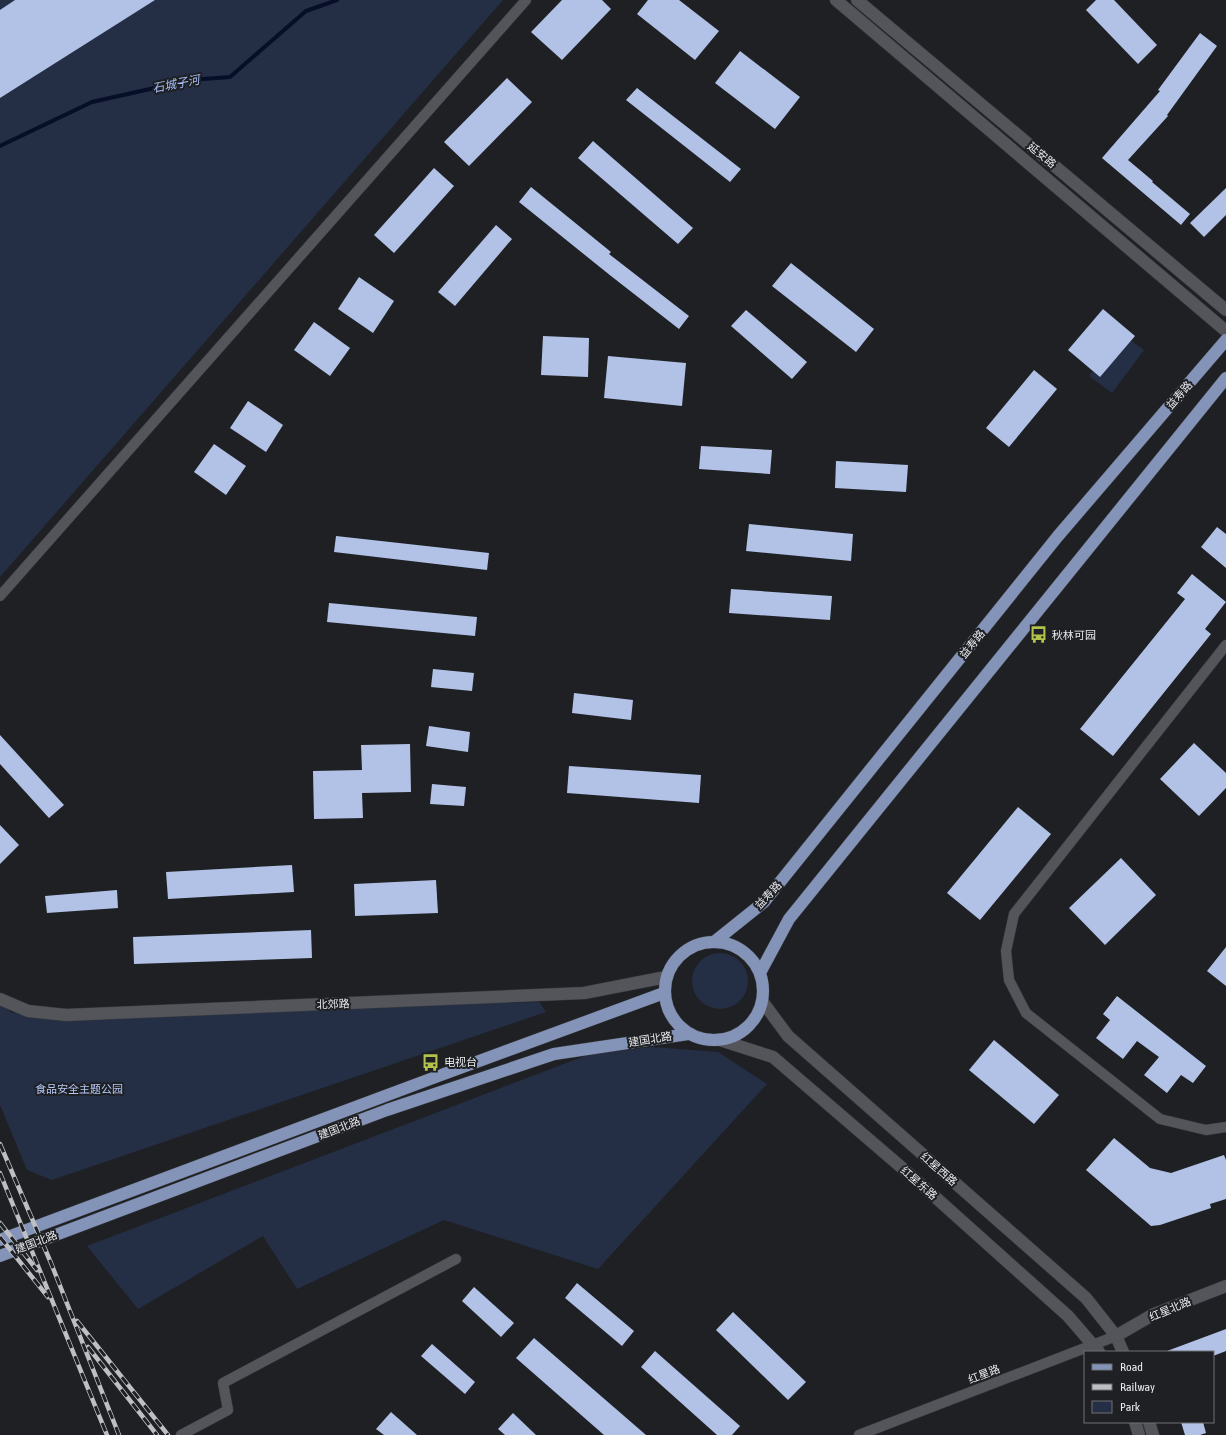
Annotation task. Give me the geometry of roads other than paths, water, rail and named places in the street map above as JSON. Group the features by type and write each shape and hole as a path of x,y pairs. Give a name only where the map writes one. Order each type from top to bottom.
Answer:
{"main road":[{"path":"836,0 1226,331"},
{"name":"延安路","path":"857,0 1226,310"},
{"name":"益寿路","path":"714,942 764,902 1058,536 1226,340"},
{"path":"760,973 789,919 1226,378"},
{"path":"714,942 728,944 741,951 752,960 760,973 763,987 762,1001 758,1014 749,1026 736,1035 720,1040 703,1040 688,1034 675,1023 667,1009 664,993 666,977 673,963 684,952 698,945 714,942"},
{"name":"北郊路","path":"0,999 28,1011 66,1015 584,993 666,977"},
{"name":"建国北路","path":"0,1240 440,1075 664,993"},
{"name":"红星西路","path":"762,1001 788,1036 1086,1298 1116,1336"},
{"name":"建国北路","path":"0,1256 387,1110 554,1054 688,1034"},
{"name":"红星东路","path":"720,1040 773,1057 915,1179 1068,1316 1097,1348"},
{"name":"红星北路","path":"1116,1336 1154,1314 1226,1286"},
{"path":"1116,1336 1123,1351"},
{"path":"1134,1423 1139,1435"},
{"path":"1149,1423 1153,1435"}],"street":[{"path":"0,596 526,0"},
{"path":"1226,645 1014,914 1006,951 1009,980 1026,1014 1160,1119 1206,1130 1226,1127"},
{"path":"181,1435 228,1410 222,1383 456,1259"},
{"name":"红星路","path":"1097,1348 1116,1336"},
{"name":"红星路","path":"859,1435 1084,1353"}],"waterway":[{"name":"石城子河","path":"0,146 92,102 190,80 230,77 306,11 337,0"}],"railway":[{"path":"0,1144 51,1263 119,1435"},
{"path":"0,1173 107,1435"},
{"path":"0,1223 37,1270"},
{"path":"0,1237 48,1297"},
{"path":"77,1321 168,1435"},
{"path":"88,1347 157,1435"}],"place":[{"name":"秋林可园","path":"1039,635"},
{"name":"电视台","path":"431,1062"}],"park label":[{"name":"食品安全主题公园","path":"79,1089"}]}
